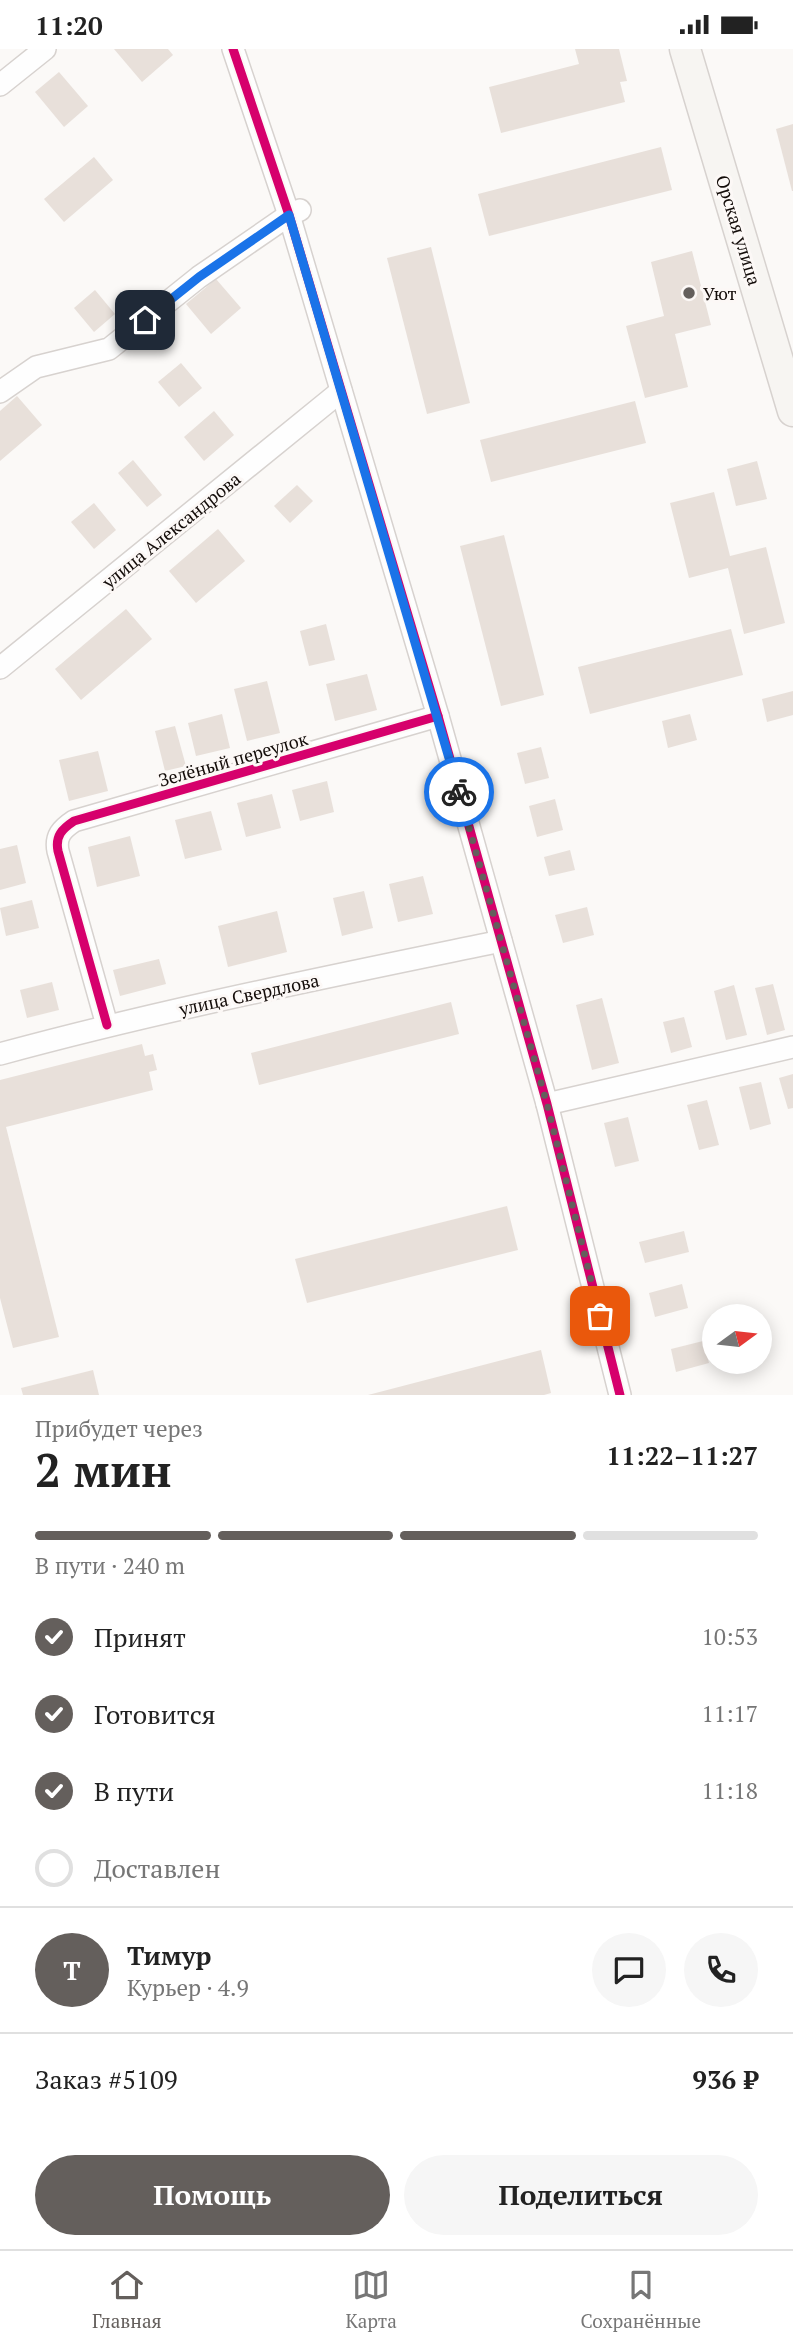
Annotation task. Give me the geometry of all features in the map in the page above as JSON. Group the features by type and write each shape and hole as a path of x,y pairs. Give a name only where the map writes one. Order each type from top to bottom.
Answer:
{"street":[{"path":"0,85 45,49"},
{"path":"233,49 295,212 341,391 438,716 547,1104 620,1395"},
{"name":"Орская улица","path":"685,49 793,411"},
{"path":"0,392 36,367 109,349 199,277 295,212"},
{"name":"улица Александрова","path":"0,668 341,391"},
{"name":"Зелёный переулок","path":"107,1025 58,852 56,842 59,834 74,821 438,716"},
{"name":"улица Свердлова","path":"0,1054 107,1025 501,941"},
{"path":"547,1104 793,1047"}],"building":[{"path":"114,49 168,49 173,55 142,82"},
{"path":"575,49 619,49 627,81 620,82 625,102 501,133 489,87 579,64"},
{"path":"59,72 88,106 64,127 35,92"},
{"path":"793,124 793,191 792,191 776,129"},
{"path":"661,147 672,190 489,236 478,194"},
{"path":"94,157 113,180 64,222 44,199"},
{"path":"431,247 470,403 427,414 387,258"},
{"path":"692,251 711,325 675,334 688,387 645,398 626,326 664,316 651,262"},
{"path":"216,279 241,308 211,334 186,304"},
{"path":"95,290 115,314 94,332 74,308"},
{"path":"181,363 202,388 179,407 158,382"},
{"path":"17,396 42,425 0,461 0,411"},
{"path":"635,401 646,443 491,482 480,440"},
{"path":"214,411 234,435 204,461 184,437"},
{"path":"133,460 162,495 147,507 118,473"},
{"path":"757,461 767,499 736,506 727,469"},
{"path":"297,485 313,501 290,523 274,506"},
{"path":"714,492 730,556 766,547 785,623 744,634 728,568 689,578 670,503"},
{"path":"94,503 116,530 94,549 71,522"},
{"path":"218,529 245,561 196,603 169,571"},
{"path":"504,535 544,695 501,706 460,546"},
{"path":"126,609 152,639 81,700 55,669"},
{"path":"326,624 335,660 309,666 300,631"},
{"path":"731,629 743,675 590,714 578,667"},
{"path":"367,674 377,710 335,721 326,684"},
{"path":"267,681 280,733 247,741 234,689"},
{"path":"793,691 793,715 767,722 762,699"},
{"path":"222,714 230,748 196,756 188,723"},
{"path":"690,714 697,740 668,748 662,721"},
{"path":"175,726 186,766 165,771 155,731"},
{"path":"541,747 549,778 525,784 517,753"},
{"path":"98,751 108,791 69,801 59,760"},
{"path":"327,781 334,812 300,821 292,790"},
{"path":"272,794 281,828 246,837 237,803"},
{"path":"555,799 563,830 537,837 529,806"},
{"path":"211,811 222,850 185,859 175,820"},
{"path":"130,836 140,876 97,887 88,847"},
{"path":"17,845 26,883 0,890 0,849"},
{"path":"570,850 575,870 549,876 544,857"},
{"path":"423,876 433,914 398,922 389,884"},
{"path":"364,891 373,928 342,936 333,898"},
{"path":"32,900 39,928 6,936 0,908"},
{"path":"587,907 594,935 563,943 555,915"},
{"path":"277,911 287,952 228,967 218,926"},
{"path":"159,959 166,984 120,996 113,970"},
{"path":"52,982 59,1010 27,1018 20,990"},
{"path":"773,984 785,1030 767,1035 755,988"},
{"path":"734,985 747,1035 726,1040 714,991"},
{"path":"602,998 619,1063 592,1070 576,1005"},
{"path":"451,1002 459,1034 259,1085 251,1053"},
{"path":"684,1017 692,1047 671,1053 663,1022"},
{"path":"142,1044 145,1056 153,1054 157,1070 149,1072 153,1090 6,1127 59,1337 13,1348 0,1298 0,1080"},
{"path":"793,1074 793,1108 788,1109 779,1078"},
{"path":"761,1082 771,1124 750,1130 739,1087"},
{"path":"707,1100 719,1145 699,1150 687,1105"},
{"path":"628,1117 639,1161 615,1167 604,1123"},
{"path":"507,1206 518,1250 307,1303 295,1259"},
{"path":"684,1231 689,1252 645,1263 639,1242"},
{"path":"682,1284 688,1308 655,1317 649,1293"},
{"path":"702,1341 702,1365 676,1372 671,1349"},
{"path":"541,1350 551,1393 544,1395 368,1395"},
{"path":"93,1370 99,1395 23,1395 21,1388"}],"cycle path":[{"path":"233,49 289,215 438,716 547,1104 620,1395"},
{"path":"107,1025 58,851 60,833 66,827 74,821 438,716"}],"way so far":[{"path":"459,792 547,1104 600,1316"}],"place":[{"name":"Уют","path":"689,293"}],"route":[{"path":"145,320 199,277 289,215 459,792"}]}
